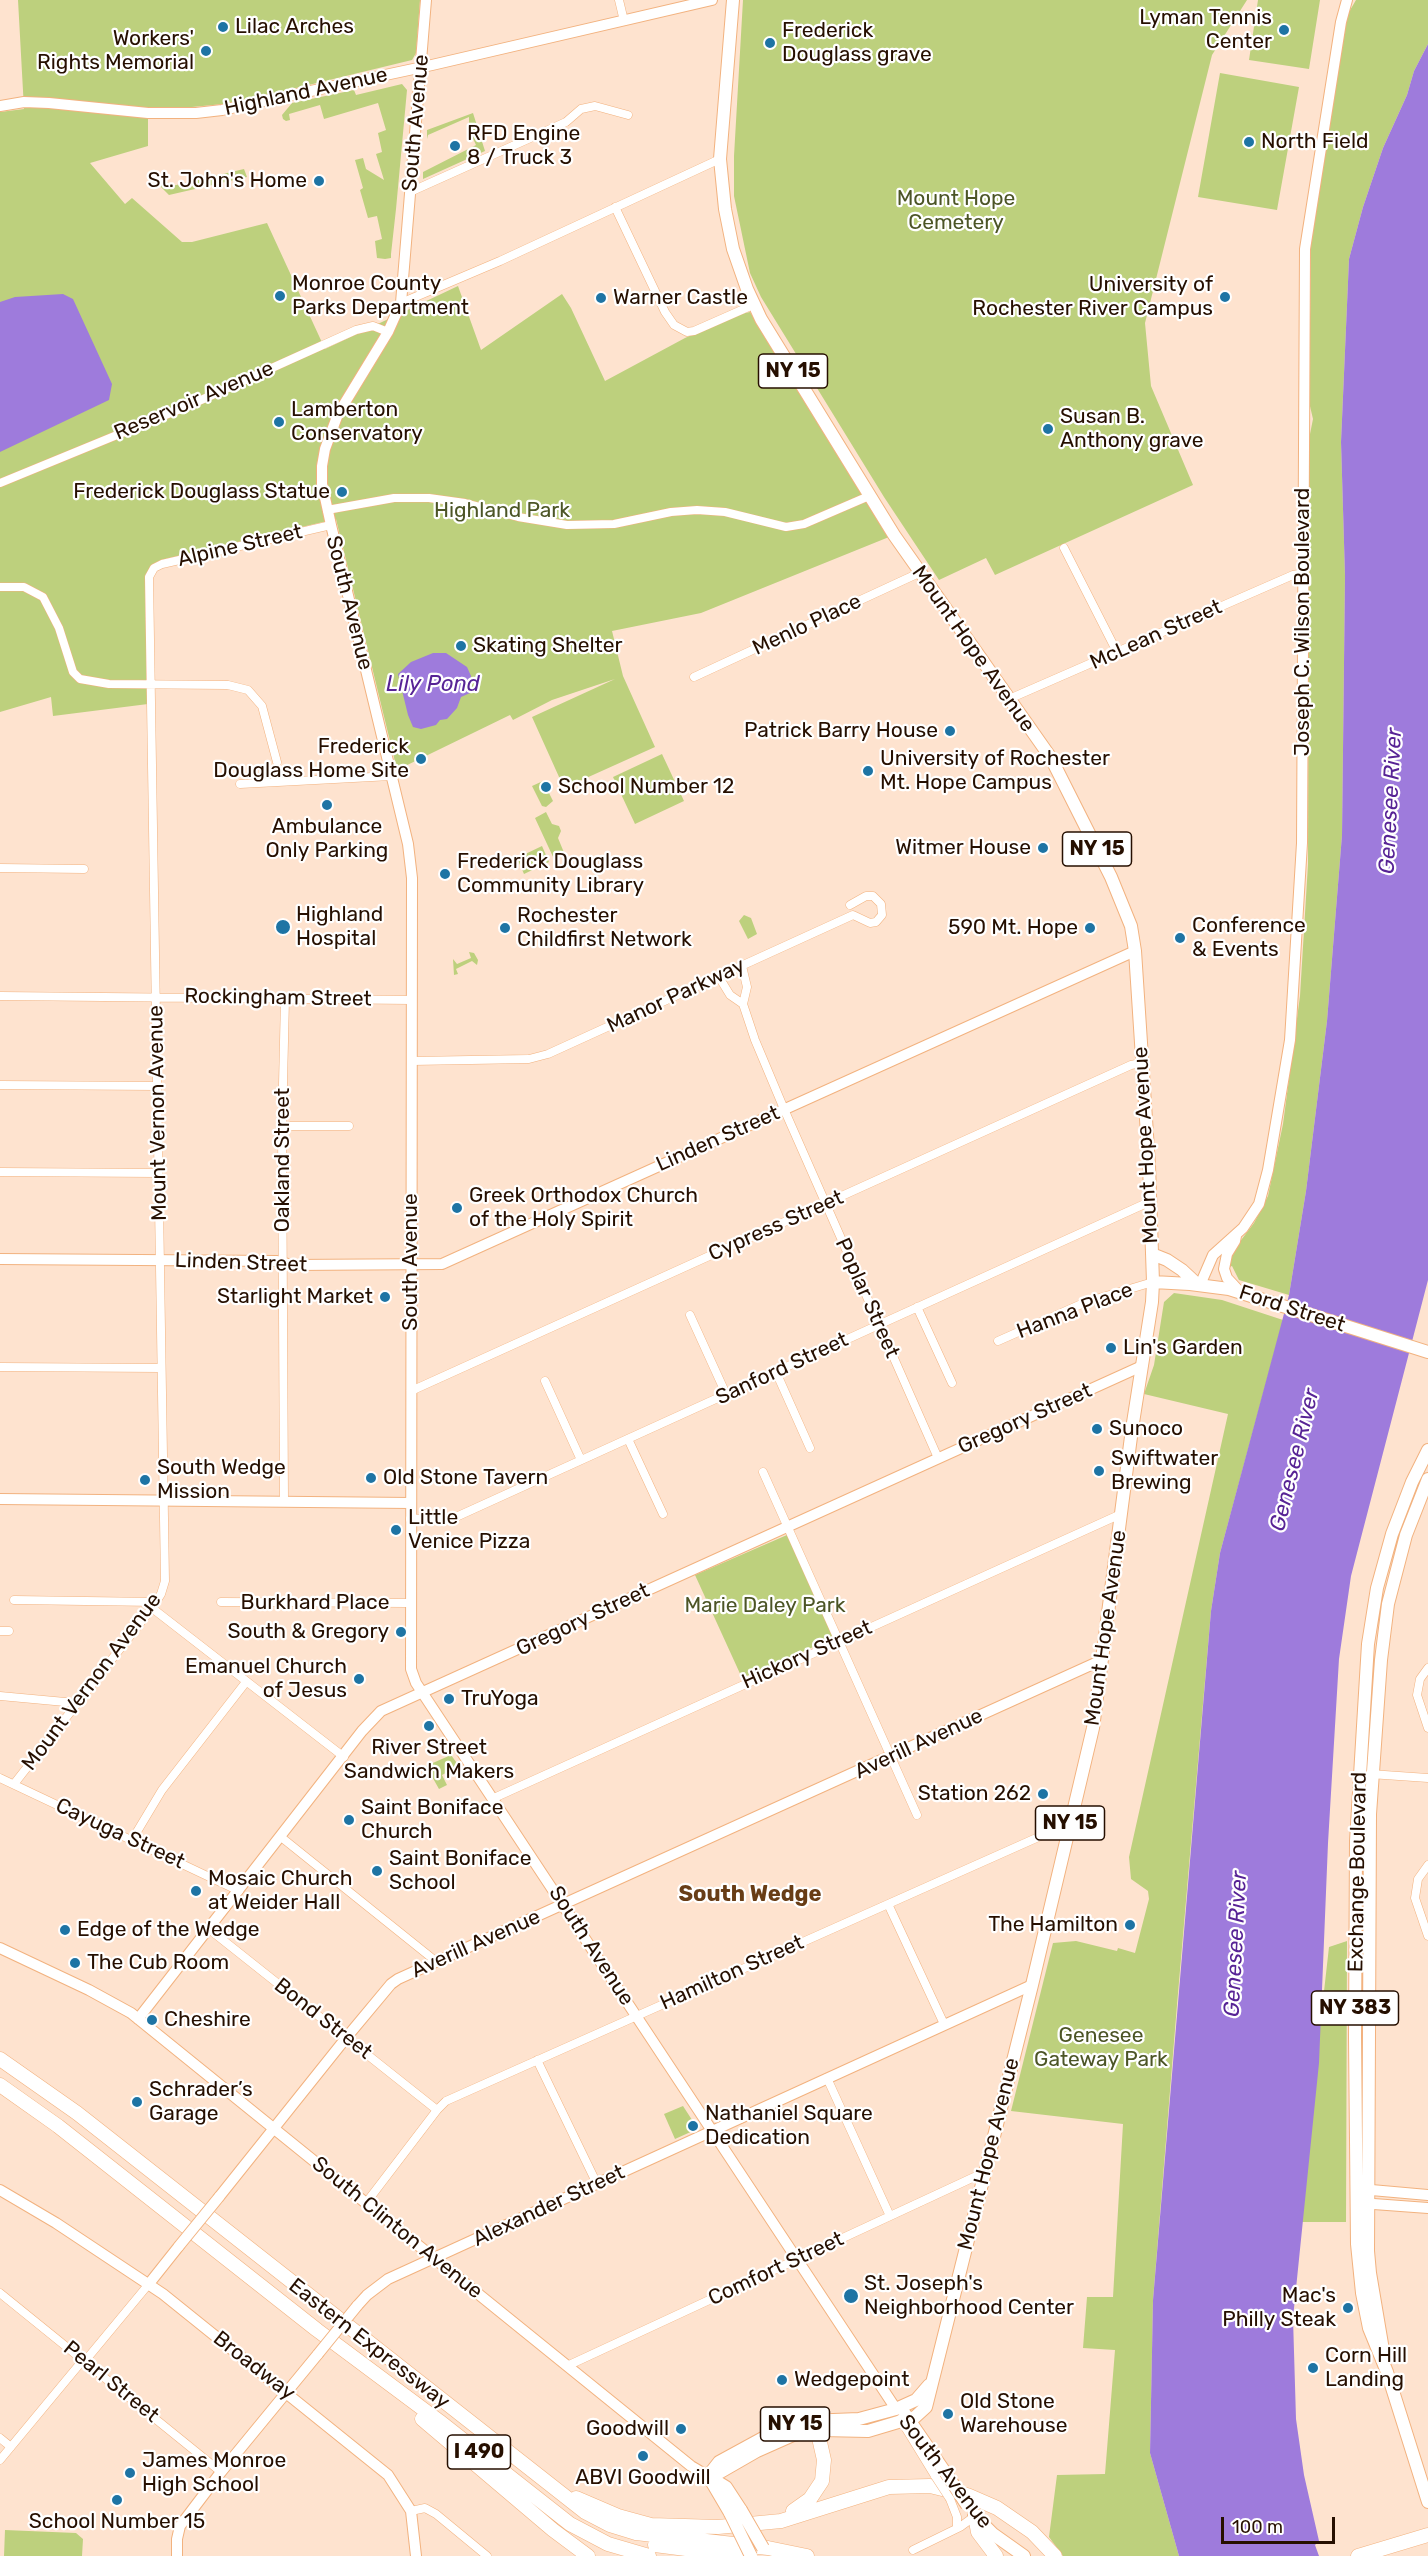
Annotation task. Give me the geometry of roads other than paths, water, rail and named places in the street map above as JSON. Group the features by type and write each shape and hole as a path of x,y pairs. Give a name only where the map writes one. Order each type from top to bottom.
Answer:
{"highway":[{"name":"Eastern Expressway","path":"0,2059 88,2122 585,2512 603,2522 636,2533 768,2548 807,2556"},
{"name":"Eastern Expressway","path":"0,2085 58,2126 317,2330 450,2429 570,2524 608,2544 649,2556"},
{"path":"317,2330 553,2530 588,2556"},
{"path":"745,2525 793,2511 804,2505 815,2493 822,2481 824,2468 817,2431 819,2423 826,2419"},
{"path":"526,2467 590,2505 637,2522 683,2528 781,2521 880,2489 904,2485 925,2486 961,2493 997,2508 1032,2532 1055,2556"},
{"path":"971,2510 978,2532 996,2556"},
{"path":"585,2512 615,2530 648,2543 740,2556"},
{"path":"1358,2556 1428,2535"}],"main road":[{"name":"Mount Hope Avenue","path":"733,0 720,159 725,209 734,249 753,304 869,496 919,573 1051,758 1081,815 1127,914 1135,951 1152,1254 1152,1302 1093,1728 1032,1985 926,2407 921,2414 905,2420"},
{"path":"1152,1254 1182,1270 1198,1285"},
{"name":"Ford Street","path":"1153,1282 1198,1285 1245,1294 1428,1352"},
{"name":"Exchange Boulevard","path":"1362,2189 1355,1862 1368,1644 1377,1588 1396,1521 1428,1450"},
{"name":"Exchange Boulevard","path":"1427,2494 1387,2372 1372,2337 1365,2310 1358,2261 1362,2203 1369,1857 1381,1660 1388,1604 1406,1535 1428,1479"},
{"name":"Mount Hope Avenue","path":"896,2409 916,2400 932,2380"},
{"name":"NY 15","path":"708,2476 719,2462 762,2437 795,2424 826,2419 859,2419 896,2409"},
{"name":"South Avenue","path":"896,2409 971,2510 996,2537 1024,2556"},
{"path":"708,2476 721,2472 770,2444 798,2434 817,2431 864,2432 905,2420"},
{"name":"South Clinton Avenue","path":"708,2476 735,2512 751,2556"},
{"path":"735,2512 768,2556"}],"street":[{"name":"South Avenue","path":"426,0 401,303 388,332 330,429 322,466 322,484 327,510 411,865 411,1669 413,1678 896,2409"},
{"path":"619,0 624,21"},
{"name":"Highland Avenue","path":"0,106 24,102 49,103 148,113 196,113 247,106 422,68 712,0"},
{"name":"Joseph C. Wilson Boulevard","path":"1198,1285 1213,1255 1221,1246 1236,1236 1251,1218 1265,1187 1290,1040 1302,861 1305,249 1341,22 1347,0"},
{"path":"410,192 566,122 581,109 595,106 628,115"},
{"path":"401,303 500,261 720,159"},
{"path":"615,207 665,312 674,325 687,332 694,331 753,304"},
{"name":"Reservoir Avenue","path":"0,483 190,405 356,330 373,326 388,332"},
{"path":"327,510 394,498 429,498 465,503 518,518 567,525 614,524 671,512 698,510 724,512 786,527 804,524 869,496"},
{"name":"Alpine Street","path":"152,571 162,564 331,525"},
{"path":"1064,548 1117,652"},
{"name":"Mount Vernon Avenue","path":"14,1784 154,1605 165,1581 149,580 152,571"},
{"name":"Menlo Place","path":"694,677 919,573"},
{"name":"McLean Street","path":"1010,699 1293,575 1304,573"},
{"path":"0,587 24,587 44,597 52,610 73,672 80,679 109,684 228,685 248,690 256,697 266,717 277,762"},
{"path":"240,784 391,776"},
{"path":"0,868 84,869"},
{"name":"Manor Parkway","path":"412,1061 538,1057 853,915 870,923 882,915 881,904 873,896 866,896 850,905"},
{"name":"Linden Street","path":"0,1259 283,1262 292,1265 442,1264 1135,951"},
{"name":"Poplar Street","path":"742,966 747,987 743,1004 754,1040 938,1458"},
{"name":"Poplar Street","path":"719,977 730,995 743,1004"},
{"name":"Rockingham Street","path":"0,996 412,1000"},
{"name":"Oakland Street","path":"284,1502 282,1126 285,999"},
{"name":"Cypress Street","path":"411,1391 1131,1065 1141,1063"},
{"path":"0,1085 158,1086"},
{"path":"282,1126 349,1126"},
{"path":"0,1172 158,1173"},
{"name":"Sanford Street","path":"410,1519 456,1517 1149,1202"},
{"name":"Joseph C. Wilson Boulevard","path":"1236,1236 1227,1254 1224,1269 1227,1278 1245,1294"},
{"name":"Hanna Place","path":"998,1341 1086,1302 1153,1282"},
{"path":"917,1307 952,1383"},
{"path":"690,1315 726,1394"},
{"name":"Gregory Street","path":"138,2019 362,1731 381,1711 1142,1366"},
{"path":"0,1367 161,1368"},
{"path":"776,1372 810,1448"},
{"path":"545,1381 581,1460"},
{"path":"628,1439 663,1514"},
{"path":"762,1472 917,1815"},
{"path":"0,1499 411,1503"},
{"name":"Hickory Street","path":"494,1798 1121,1514"},
{"path":"14,1600 154,1605 246,1682 344,1757"},
{"name":"Burkhard Place","path":"221,1602 410,1603"},
{"name":"Averill Avenue","path":"0,2460 148,2284 394,1981 1102,1660"},
{"path":"1428,1668 1422,1675 1417,1690 1419,1705 1428,1728"},
{"path":"132,1840 162,1790 246,1682"},
{"path":"0,1696 76,1703"},
{"path":"1360,1773 1428,1778"},
{"name":"Cayuga Street","path":"0,1778 239,1891"},
{"name":"Hamilton Street","path":"366,2203 446,2101 1070,1823"},
{"path":"281,1837 438,1963"},
{"path":"1428,1865 1418,1880 1415,1898 1428,1936"},
{"path":"888,1904 944,2024"},
{"name":"Bond Street","path":"209,1929 437,2110"},
{"name":"South Clinton Avenue","path":"0,1948 88,1990 138,2019 567,2366 692,2466 708,2476"},
{"name":"Alexander Street","path":"177,2556 180,2526 221,2472 357,2306 388,2279 1032,1985"},
{"path":"537,2060 597,2184"},
{"path":"827,2078 890,2216"},
{"name":"Comfort Street","path":"567,2366 985,2172"},
{"path":"1362,2189 1428,2195"},
{"name":"Broadway","path":"0,2190 56,2223 148,2284 287,2392 388,2475 411,2511"},
{"path":"1362,2203 1428,2208"},
{"name":"Pearl Street","path":"0,2293 221,2472"},
{"name":"South Avenue","path":"905,2420 950,2499 957,2517 957,2528"},
{"path":"0,2438 11,2447"},
{"path":"416,2556 411,2511 425,2508 436,2514 487,2556"},
{"path":"913,2550 957,2528 971,2510"}],"water":[{"name":"Genesee River","path":"1428,44 1428,1280 1351,1576 1339,1659 1328,1843 1319,2063 1293,2318 1296,2419 1304,2475 1319,2541 1315,2545 1319,2556 1179,2556 1150,2453 1153,2300 1211,1611 1220,1553 1289,1295 1306,1191 1327,1021 1342,835 1345,576 1341,442 1349,259 1363,207 1383,148 1407,95 1414,71"},
{"path":"63,294 73,299 112,384 109,400 0,452 0,302 15,297"},
{"name":"Lily Pond","path":"433,653 446,653 467,667 471,676 470,693 461,697 457,708 447,719 421,729 413,727 398,674 411,662"}],"place":[{"name":"Lilac Arches","path":"223,27"},
{"name":"Lyman Tennis Center","path":"1284,30"},
{"name":"Frederick Douglass grave","path":"770,43"},
{"name":"Workers' Rights Memorial","path":"206,51"},
{"name":"North Field","path":"1249,142"},
{"name":"RFD Engine 8 / Truck 3","path":"455,146"},
{"name":"St. John's Home","path":"319,181"},
{"name":"Monroe County Parks Department","path":"280,296"},
{"name":"University of Rochester River Campus","path":"1225,297"},
{"name":"Warner Castle","path":"601,298"},
{"name":"Lamberton Conservatory","path":"279,422"},
{"name":"Susan B. Anthony grave","path":"1048,429"},
{"name":"Frederick Douglass Statue","path":"342,492"},
{"name":"Skating Shelter","path":"461,646"},
{"name":"Patrick Barry House","path":"950,731"},
{"name":"Frederick Douglass Home Site","path":"421,759"},
{"name":"University of Rochester Mt. Hope Campus","path":"868,771"},
{"name":"School Number 12","path":"546,787"},
{"name":"Ambulance Only Parking","path":"327,805"},
{"name":"Witmer House","path":"1043,848"},
{"name":"Frederick Douglass Community Library","path":"445,874"},
{"name":"Highland Hospital","path":"283,927"},
{"name":"Rochester Childfirst Network","path":"505,928"},
{"name":"590 Mt. Hope","path":"1090,928"},
{"name":"Conference & Events","path":"1180,938"},
{"name":"Greek Orthodox Church of the Holy Spirit","path":"457,1208"},
{"name":"Starlight Market","path":"385,1297"},
{"name":"Lin's Garden","path":"1111,1348"},
{"name":"Sunoco","path":"1097,1429"},
{"name":"Swiftwater Brewing","path":"1099,1471"},
{"name":"Old Stone Tavern","path":"371,1478"},
{"name":"South Wedge Mission","path":"145,1480"},
{"name":"Little Venice Pizza","path":"396,1530"},
{"name":"South & Gregory","path":"401,1632"},
{"name":"Emanuel Church of Jesus","path":"359,1679"},
{"name":"TruYoga","path":"449,1699"},
{"name":"River Street Sandwich Makers","path":"429,1726"},
{"name":"Station 262","path":"1043,1794"},
{"name":"Saint Boniface Church","path":"349,1820"},
{"name":"Saint Boniface School","path":"377,1871"},
{"name":"Mosaic Church at Weider Hall","path":"196,1891"},
{"name":"The Hamilton","path":"1130,1925"},
{"name":"Edge of the Wedge","path":"65,1930"},
{"name":"The Cub Room","path":"75,1963"},
{"name":"Cheshire","path":"152,2020"},
{"name":"Schrader’s Garage","path":"137,2102"},
{"name":"Nathaniel Square Dedication","path":"693,2126"},
{"name":"St. Joseph's Neighborhood Center","path":"851,2296"},
{"name":"Mac's Philly Steak","path":"1348,2308"},
{"name":"Corn Hill Landing","path":"1313,2368"},
{"name":"Wedgepoint","path":"782,2380"},
{"name":"Old Stone Warehouse","path":"948,2414"},
{"name":"Goodwill","path":"681,2429"},
{"name":"ABVI Goodwill","path":"643,2456"},
{"name":"James Monroe High School","path":"130,2473"},
{"name":"School Number 15","path":"117,2500"}],"district":[{"name":"South Wedge","path":"750,1895"}],"park label":[{"name":"Mount Hope Cemetery","path":"956,211"},
{"name":"Highland Park","path":"502,511"},
{"name":"Marie Daley Park","path":"765,1606"},
{"name":"Genesee Gateway Park","path":"1101,2048"}]}
